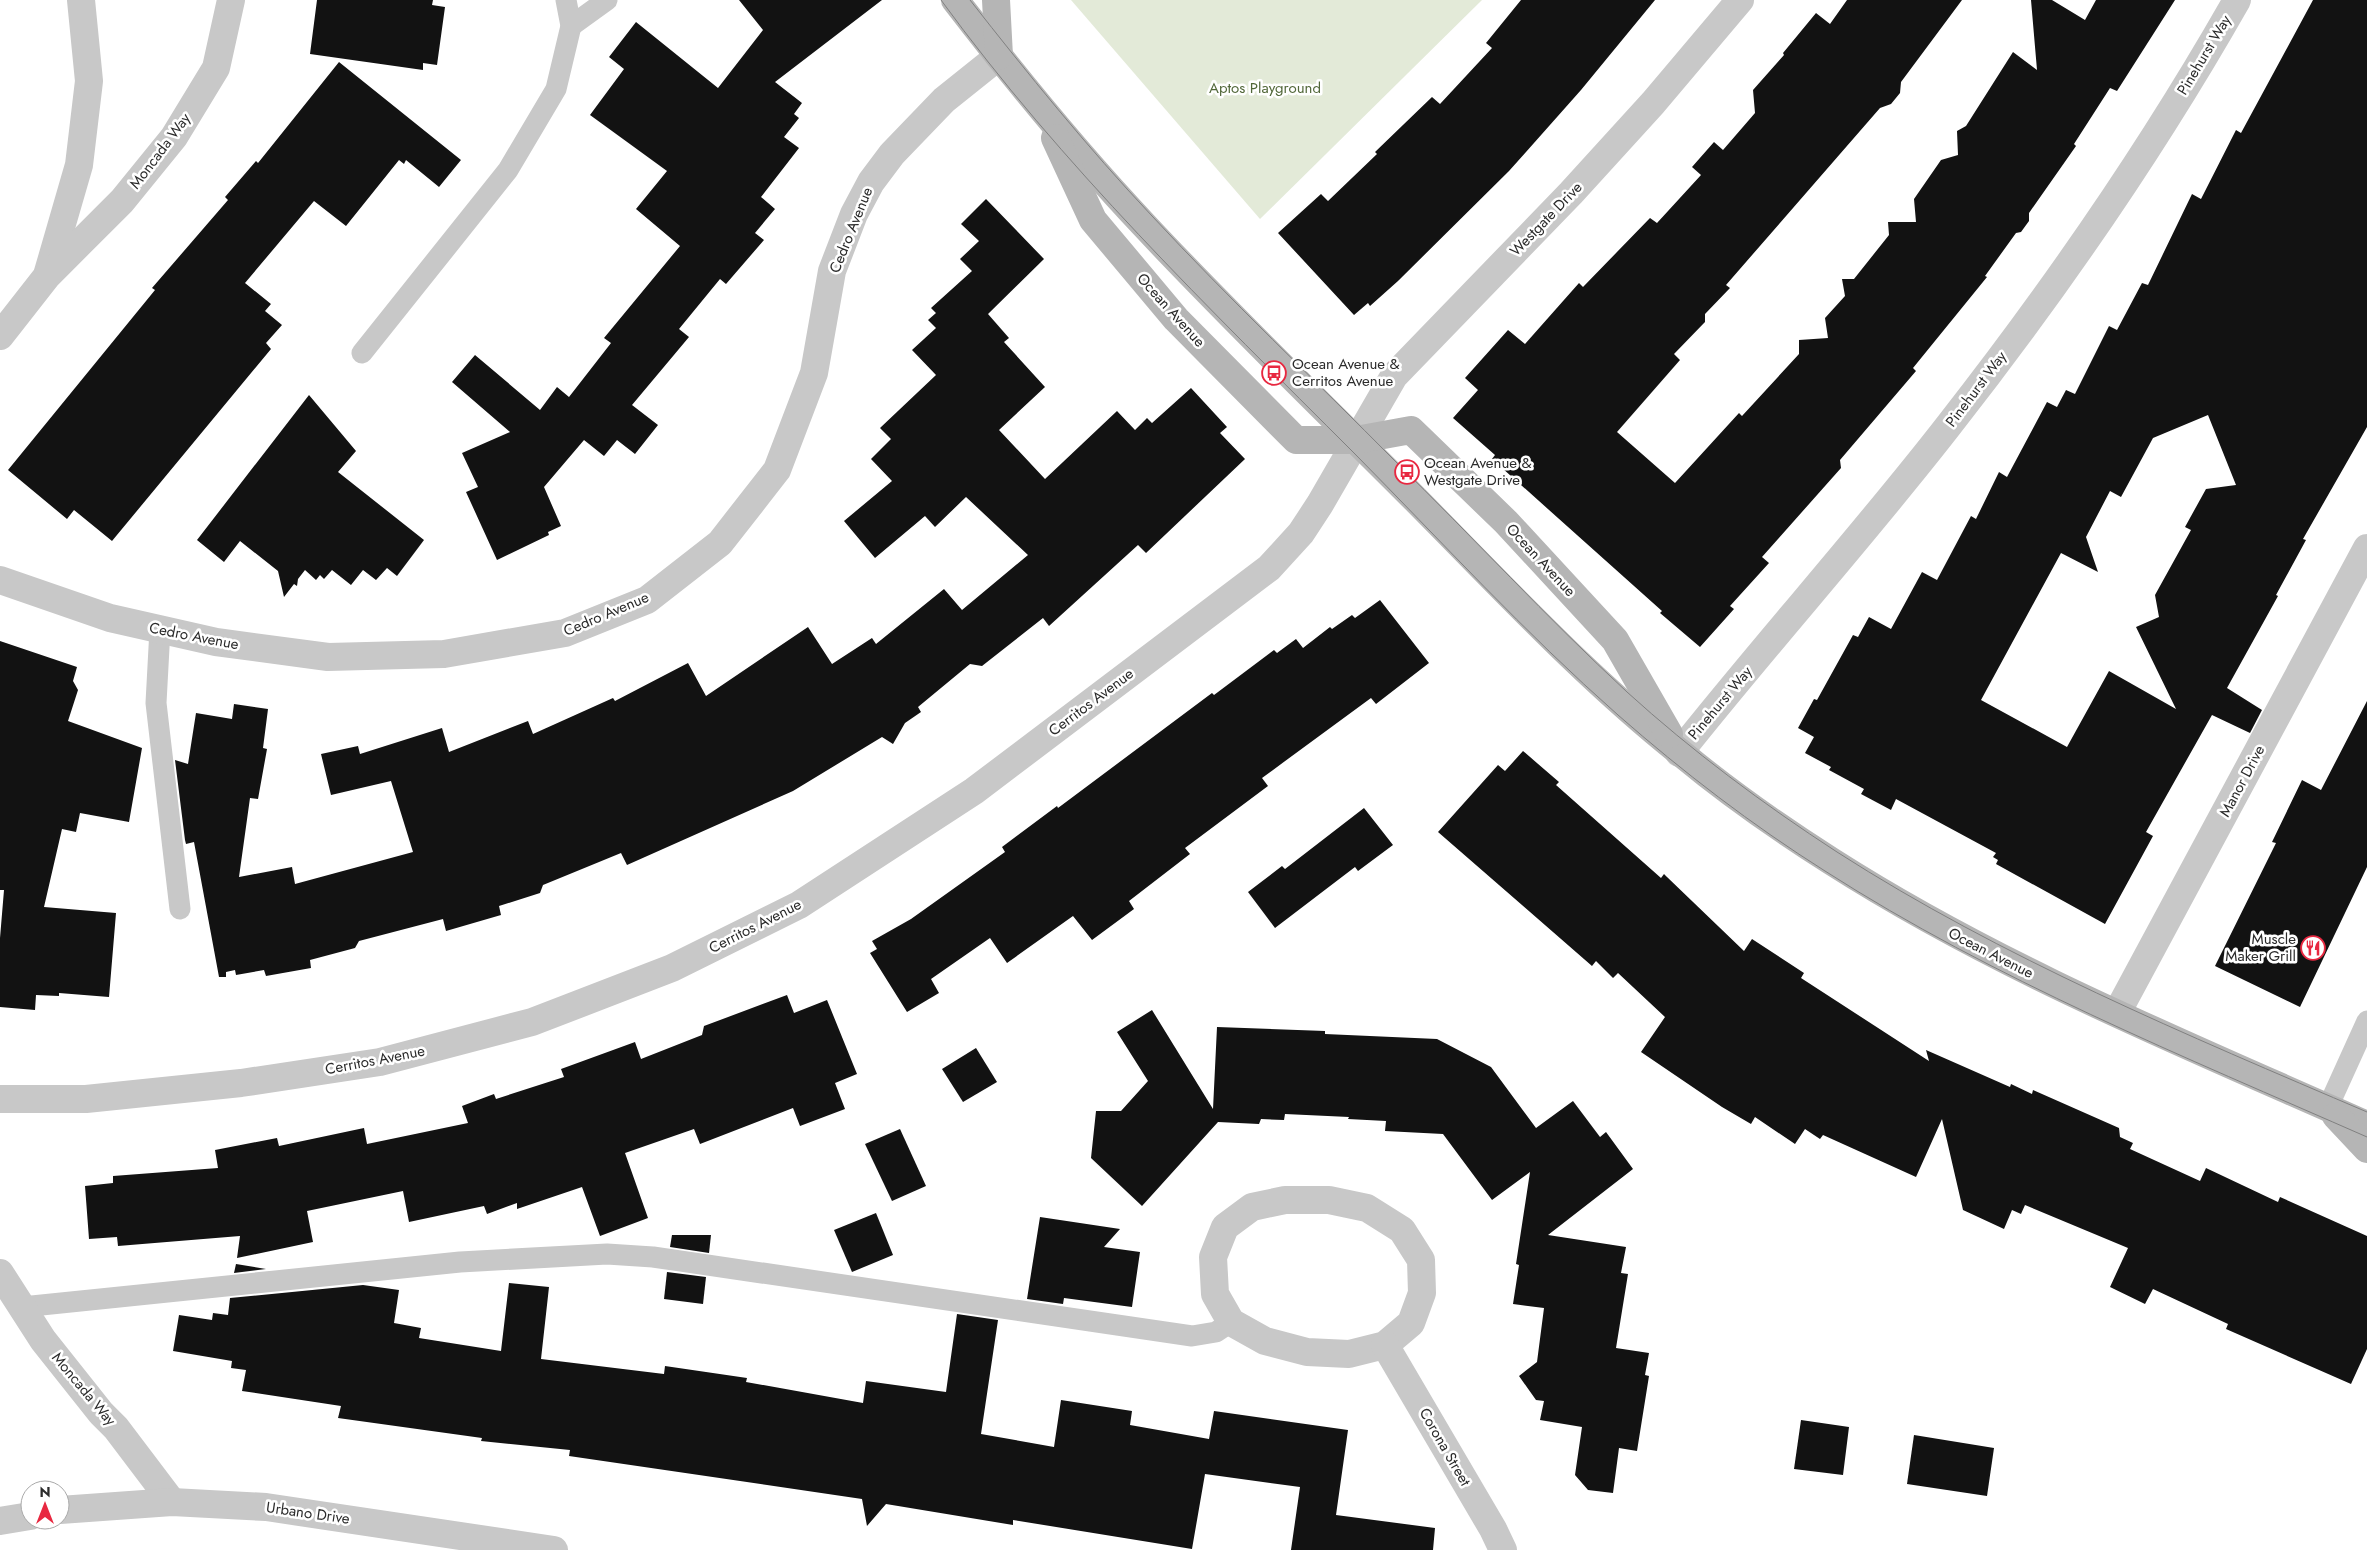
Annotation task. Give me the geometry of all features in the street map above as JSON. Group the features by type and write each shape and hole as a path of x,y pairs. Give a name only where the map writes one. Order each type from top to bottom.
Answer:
{"main road":[{"name":"Ocean Avenue","path":"955,0 1041,109 1142,223 1574,658 1679,753 1753,810 1898,903 1963,940 2117,1013 2367,1125"},
{"path":"996,0 999,56"},
{"name":"Ocean Avenue","path":"1041,109 1093,220 1176,319 1296,440 1356,440 1411,430 1506,522 1615,640 1679,753"},
{"name":"Ocean Avenue","path":"2328,1107 2367,1149"}],"street":[{"name":"Moncada Way","path":"47,276 80,164 89,80 81,0"},
{"name":"Moncada Way","path":"0,336 47,276 122,201 174,138 216,68 231,0"},
{"name":"Westgate Drive","path":"1356,440 1394,376 1571,193 1653,103 1740,0"},
{"name":"Pinehurst Way","path":"1679,753 1948,426 2030,316 2104,212 2170,110 2237,0"},
{"name":"Cedro Avenue","path":"0,580 110,618 160,630 216,642 328,657 444,654 565,633 647,600 720,543 777,470 814,373 832,271 854,214 871,182 892,154 944,100 999,56"},
{"name":"Cerritos Avenue","path":"0,1099 86,1099 241,1083 380,1062 532,1022 672,968 799,905 974,791 1269,568 1301,533 1320,504 1356,440"},
{"name":"Manor Drive","path":"2117,1013 2367,548"},
{"path":"1285,1200 1329,1200 1367,1208 1402,1230 1421,1260 1422,1293 1411,1323 1385,1345 1349,1354 1307,1352 1265,1341 1231,1322 1215,1294 1213,1257 1225,1227 1252,1207 1285,1200"},
{"name":"Moncada Way","path":"0,1273 43,1340 101,1413 116,1428 172,1502"},
{"name":"Corona Street","path":"1385,1345 1493,1529 1503,1550"},
{"name":"Urbano Drive","path":"70,1509 172,1502 266,1507 554,1550"},
{"path":"0,1521 20,1518"}],"lane":[{"path":"362,353 508,170 556,89 572,26 566,0"},
{"path":"572,26 607,0"},
{"path":"160,630 156,703 180,908"},
{"path":"2328,1107 2367,1021"},
{"path":"22,1306 460,1262 606,1254 653,1257 1192,1336 1216,1332 1231,1322"}],"green space":[{"name":"Aptos Playground","path":"1071,0 1482,0 1260,219"}],"building":[{"path":"317,0 433,0 432,5 445,7 437,65 423,63 423,70 310,54"},
{"path":"739,0 882,0 775,82 802,103 794,114 799,118 784,137 799,148 761,197 775,209 755,233 764,240 726,284 720,279 679,329 689,337 632,405 658,425 635,454 617,440 604,456 584,440 544,487 561,526 548,532 549,535 497,560 466,492 478,487 462,453 510,432 452,382 475,355 540,410 557,387 569,397 611,343 604,338 680,246 636,209 667,171 590,115 624,69 609,57 636,22 718,88 763,30"},
{"path":"1521,0 1655,0 1581,90 1509,171 1398,281 1370,306 1368,303 1354,315 1278,233 1321,194 1328,201 1432,97 1440,104 1492,48 1486,43"},
{"path":"1847,0 1962,0 1901,82 1900,93 1891,104 1880,108 1726,285 1730,288 1705,314 1705,322 1674,354 1680,360 1617,432 1675,483 1739,413 1742,416 1799,354 1799,340 1828,338 1825,318 1845,296 1842,279 1854,279 1889,235 1888,222 1916,222 1914,199 1941,160 1958,155 1957,131 1966,126 2013,52 2037,70 2031,0 2052,0 2085,20 2096,0 2175,0 2117,91 2110,88 2074,144 2076,146 2029,213 2029,221 2021,232 2016,233 1985,276 1987,277 1913,368 1916,371 1840,460 1841,468 1762,557 1769,563 1730,606 1734,609 1700,647 1660,613 1662,611 1492,459 1495,455 1453,418 1478,390 1465,378 1508,330 1525,344 1579,283 1583,287 1650,218 1657,223 1701,175 1692,167 1714,142 1723,150 1755,113 1753,90 1784,55 1783,53 1816,13 1830,24"},
{"path":"2313,0 2367,0 2367,427 2303,539 2306,540 2276,595 2278,596 2227,688 2262,710 2250,733 2212,715 2146,832 2153,836 2105,924 1996,864 1998,860 1993,857 1996,853 1896,799 1891,810 1861,794 1864,789 1829,770 1831,767 1805,753 1814,737 1798,728 1814,699 1817,700 1853,635 1858,637 1869,617 1891,629 1922,572 1937,580 1971,516 1976,519 1999,472 2007,477 2047,402 2057,407 2066,390 2075,394 2109,326 2117,330 2142,283 2148,285 2192,194 2201,199 2236,130 2241,133","holes":["2208,415 2236,485 2206,489 2185,527 2191,530 2155,595 2159,617 2136,627 2176,709 2109,671 2067,747 1981,700 2061,553 2098,572 2086,537 2110,491 2121,497 2153,438"]},
{"path":"339,62 461,160 439,187 406,160 404,164 399,160 346,226 314,201 245,283 271,304 265,311 282,325 266,343 271,349 112,541 74,510 67,519 8,470 155,290 152,288 228,200 225,197 256,161 258,163"},
{"path":"986,199 1044,259 988,314 1009,338 1004,342 1045,387 999,430 1045,479 1117,411 1135,430 1147,418 1152,423 1191,388 1227,427 1220,433 1245,459 1146,553 1138,545 1049,626 1043,618 982,666 970,664 918,707 921,712 905,723 893,744 882,737 793,791 627,865 621,853 543,885 540,893 499,906 501,915 446,931 443,919 359,941 355,948 310,960 311,968 266,976 264,970 236,975 235,970 226,972 226,977 219,977 194,842 186,844 185,840 175,760 188,764 196,713 232,719 234,704 268,709 263,748 267,749 258,799 250,798 239,877 292,867 295,884 413,852 391,781 331,795 321,754 358,746 360,754 442,728 449,752 528,721 533,734 613,698 615,701 688,663 706,696 808,627 832,664 872,638 876,644 944,589 962,610 1028,555 966,497 935,527 925,516 875,558 844,521 892,481 871,459 891,439 880,428 936,375 912,350 936,328 928,320 936,313 931,308 972,271 960,259 979,241 961,224"},
{"path":"309,395 356,451 338,472 424,540 397,576 387,568 376,580 363,570 351,585 332,570 324,579 320,575 316,580 305,570 298,579 297,586 294,584 284,597 278,571 240,541 224,562 197,540"},
{"path":"1380,600 1429,663 1376,704 1371,698 1262,778 1268,786 1185,848 1190,854 1129,901 1134,909 1092,940 1073,916 1007,963 990,938 931,979 939,993 907,1012 870,953 877,949 872,941 911,919 1005,852 1002,847 1057,806 1058,808 1212,693 1214,695 1274,650 1277,653 1296,639 1303,648 1330,627 1332,629 1352,615 1355,618"},
{"path":"0,641 77,667 73,681 78,690 68,721 142,748 129,822 80,813 76,832 62,829 44,907 116,913 109,997 59,993 59,996 36,995 35,1010 0,1007 0,938 4,890 0,890"},
{"path":"2367,701 2367,867 2300,1007 2215,966 2276,843 2272,842 2302,780 2321,790"},
{"path":"1523,751 1559,782 1556,785 1661,878 1664,874 1744,951 1752,939 1804,973 1801,978 1929,1061 1926,1050 2010,1087 2011,1084 2032,1094 2033,1090 2119,1128 2120,1137 2133,1143 2130,1149 2200,1181 2206,1168 2278,1202 2280,1197 2367,1236 2367,1349 2351,1384 2226,1329 2228,1324 2153,1289 2145,1304 2110,1287 2128,1248 2025,1205 2021,1214 2012,1210 2004,1229 1963,1210 1942,1119 1916,1177 1823,1135 1820,1139 1805,1129 1795,1144 1755,1117 1751,1124 1722,1107 1641,1052 1665,1017 1618,973 1613,978 1596,961 1592,966 1438,832 1498,765 1505,771"},
{"path":"1364,808 1393,845 1358,871 1355,867 1275,928 1248,892 1282,866 1285,869"},
{"path":"787,995 794,1013 827,1000 857,1074 835,1083 845,1109 800,1126 793,1108 700,1144 694,1129 625,1153 648,1218 600,1236 582,1187 517,1209 517,1203 487,1214 484,1206 409,1222 403,1191 307,1211 313,1242 237,1258 240,1236 118,1246 117,1237 89,1239 85,1186 113,1183 113,1176 218,1168 215,1150 277,1138 279,1146 364,1128 367,1144 468,1123 462,1106 494,1094 496,1099 564,1077 561,1069 635,1042 641,1059 702,1035 704,1026"},
{"path":"1152,1010 1213,1109 1217,1027 1325,1031 1325,1034 1437,1039 1491,1067 1536,1128 1573,1101 1600,1137 1606,1132 1633,1169 1548,1235 1626,1247 1621,1273 1628,1274 1616,1348 1649,1353 1645,1375 1649,1376 1637,1451 1619,1448 1613,1493 1588,1490 1575,1475 1582,1427 1540,1420 1544,1401 1536,1400 1519,1376 1537,1362 1544,1308 1513,1304 1519,1265 1516,1264 1530,1172 1492,1200 1443,1134 1385,1131 1386,1121 1285,1114 1284,1120 1261,1119 1259,1124 1218,1122 1142,1206 1091,1158 1096,1111 1121,1111 1148,1081 1117,1032"},
{"path":"976,1048 997,1082 963,1102 942,1069"},
{"path":"900,1129 926,1186 892,1201 865,1144"},
{"path":"876,1213 893,1255 852,1272 834,1230"},
{"path":"1040,1217 1120,1229 1104,1247 1140,1252 1132,1307 1064,1298 1063,1304 1027,1299"},
{"path":"672,1235 711,1235 709,1253 670,1247"},
{"path":"236,1264 266,1269 234,1273"},
{"path":"667,1272 706,1277 703,1304 664,1299"},
{"path":"509,1283 549,1287 541,1359 664,1374 665,1366 747,1378 746,1382 863,1403 866,1381 946,1392 957,1314 998,1320 981,1434 1054,1447 1061,1400 1132,1411 1130,1425 1209,1439 1214,1411 1348,1430 1336,1515 1435,1528 1433,1550 1291,1550 1300,1487 1205,1474 1192,1549 1013,1520 1013,1525 886,1504 867,1526 862,1499 569,1456 570,1450 481,1441 482,1438 338,1418 341,1406 242,1391 246,1370 231,1368 232,1361 173,1351 179,1315 212,1320 213,1313 228,1315 230,1298 363,1285 399,1290 394,1323 421,1328 419,1338 501,1351"},
{"path":"1801,1420 1849,1427 1843,1475 1794,1469"},
{"path":"1914,1435 1994,1448 1987,1496 1907,1484"}],"tram line":[{"path":"941,0 1036,120 1138,234 1192,290 1550,652 1618,715 1693,777 1745,816 1825,871 1956,947 2023,982 2159,1046 2367,1137"},
{"path":"970,0 1081,137 1128,190 1242,309 1568,635 1627,692 1702,756 1755,796 1837,852 1964,927 2096,993 2231,1054 2367,1112"}],"place":[{"name":"Ocean Avenue & Cerritos Avenue","path":"1274,373"},
{"name":"Ocean Avenue & Westgate Drive","path":"1407,472"},
{"name":"Muscle Maker Grill","path":"2313,948"}]}
